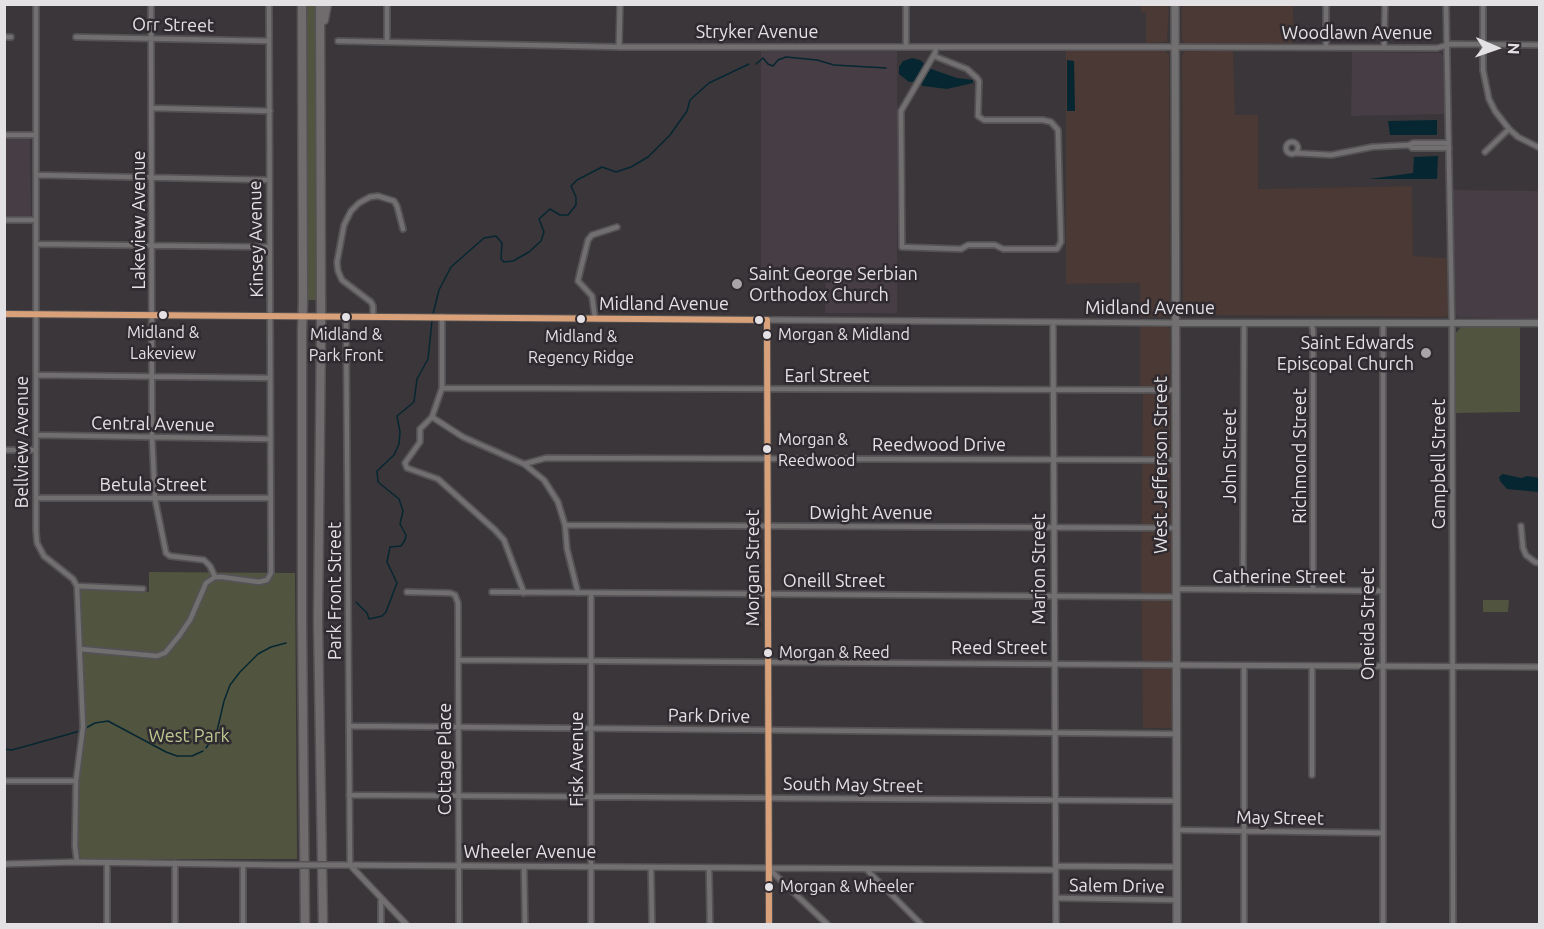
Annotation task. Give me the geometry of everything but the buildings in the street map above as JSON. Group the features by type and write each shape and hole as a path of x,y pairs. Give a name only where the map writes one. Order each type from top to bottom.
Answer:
{"highway":[{"path":"302,4 302,621 306,924"},
{"path":"320,4 321,331 318,621 323,924"},
{"path":"320,41 327,4"}],"main road":[{"name":"West Jefferson Street","path":"1175,4 1177,924"},
{"name":"Midland Avenue","path":"1176,323 1539,323"}],"street":[{"name":"Bellview Avenue","path":"36,4 36,531 39,549 44,556 74,579 77,586"},
{"name":"Lakeview Avenue","path":"152,4 152,437 155,499 166,553 170,556 204,560 215,577"},
{"name":"Kinsey Avenue","path":"215,577 259,582 267,580 271,573 269,4"},
{"path":"387,4 387,42"},
{"path":"620,4 620,46"},
{"path":"906,4 906,47"},
{"path":"1326,4 1326,47"},
{"path":"1384,48 1385,4"},
{"name":"Campbell Street","path":"1446,4 1452,323 1453,924"},
{"path":"1483,4 1483,70 1488,99 1494,111 1509,129 1518,137 1539,148"},
{"path":"4,37 11,37"},
{"name":"Orr Street","path":"76,37 270,41"},
{"name":"Stryker Avenue","path":"338,42 620,46 1175,47"},
{"name":"Woodlawn Avenue","path":"1175,47 1437,48 1446,45 1539,45"},
{"path":"934,56 967,69 977,78 979,81 978,116 984,120 1043,120 1051,122 1058,130 1061,242 1057,249 1003,249 995,245 968,245 961,249 902,247 901,111 934,56 936,47"},
{"path":"152,108 270,111"},
{"path":"1485,152 1509,129"},
{"path":"4,135 36,135"},
{"path":"1296,153 1331,155 1372,147 1413,143 1449,146"},
{"path":"36,175 269,180"},
{"path":"373,317 371,302 342,280 338,271 337,262 344,225 351,211 359,203 370,197 378,196 394,201 403,229"},
{"path":"4,220 36,220"},
{"path":"595,318 592,296 578,281 580,272 588,240 592,235 617,227"},
{"path":"36,243 270,247"},
{"name":"Midland Avenue","path":"4,314 1176,323"},
{"name":"Park Front Street","path":"346,316 350,865"},
{"path":"442,317 442,388 432,417 420,429 420,442 405,463 407,468 438,479 495,530 504,540 524,593"},
{"name":"Morgan Street","path":"767,320 769,924"},
{"name":"Marion Street","path":"1053,322 1056,924"},
{"name":"John Street","path":"1243,590 1244,323"},
{"name":"Richmond Street","path":"1311,323 1313,330 1313,590"},
{"name":"Oneida Street","path":"1383,323 1381,666 1383,924"},
{"path":"36,375 270,378"},
{"name":"Earl Street","path":"442,388 1176,390"},
{"path":"432,417 492,452 524,464 544,480 558,502 566,525 567,549 578,593"},
{"name":"Central Avenue","path":"36,435 270,438"},
{"path":"4,450 36,450"},
{"name":"Reedwood Drive","path":"524,464 546,458 1176,460"},
{"name":"Betula Street","path":"36,498 270,498"},
{"name":"Dwight Avenue","path":"566,525 1176,528"},
{"path":"1521,526 1523,548 1527,555 1539,563"},
{"path":"80,650 142,656 156,656 165,653 173,646 190,620 206,583 215,577"},
{"path":"77,862 75,846 76,781 83,740 77,586 143,589"},
{"name":"Catherine Street","path":"1176,593 1243,590 1382,591"},
{"name":"Cottage Place","path":"407,592 450,593 455,595 458,603 459,924"},
{"name":"Oneill Street","path":"492,592 1053,596 1176,593"},
{"name":"Fisk Avenue","path":"591,593 591,924"},
{"name":"Reed Street","path":"458,660 1539,667"},
{"path":"1244,666 1244,924"},
{"path":"1312,666 1312,775"},
{"name":"Park Drive","path":"349,726 1177,734"},
{"path":"4,781 76,781"},
{"name":"South May Street","path":"349,795 1177,801"},
{"name":"May Street","path":"1177,830 1382,833"},
{"path":"106,924 107,862"},
{"name":"Wheeler Avenue","path":"4,864 107,862 769,869 1177,867"},
{"path":"175,863 175,924"},
{"path":"243,865 243,924"},
{"path":"350,865 406,924"},
{"path":"524,867 525,924"},
{"path":"651,868 652,924"},
{"path":"709,868 710,924"},
{"path":"769,869 827,924"},
{"path":"866,869 921,924"},
{"name":"Salem Drive","path":"1056,898 1177,900"},
{"path":"381,900 381,924"}],"shaded area":[{"path":"1141,5 1169,5 1167,42 1146,43 1146,13 1141,12"},
{"path":"1182,5 1293,5 1294,43 1184,43 1182,40"},
{"path":"761,50 897,51 897,313 825,313 826,267 761,267"},
{"path":"1066,51 1165,51 1169,54 1170,314 1167,317 1140,317 1140,283 1066,284"},
{"path":"1185,51 1233,51 1235,115 1258,115 1258,189 1412,186 1413,256 1447,258 1448,314 1446,317 1183,315 1182,55"},
{"path":"1352,52 1441,53 1445,114 1351,116"},
{"path":"5,139 30,139 31,216 5,216"},
{"path":"1452,190 1539,191 1539,319 1457,317"},
{"path":"1140,326 1168,326 1170,329 1172,728 1143,728 1141,572 1143,394 1140,393"}],"green space":[{"path":"306,5 317,5 315,118 317,123 317,300 306,300"},
{"path":"1461,327 1520,327 1520,412 1455,413 1456,333"},
{"name":"West Park","path":"149,572 295,573 297,859 81,859 78,849 82,702 79,589 149,592"},
{"path":"1483,600 1509,600 1508,612 1483,612"}],"water":[{"path":"912,58 920,60 931,69 957,78 973,80 973,83 947,89 909,82 899,74 899,67 903,61"},
{"path":"1067,60 1074,61 1075,111 1067,111"},
{"path":"1437,120 1437,135 1390,135 1388,121"},
{"path":"1438,156 1437,179 1369,179 1413,173 1414,157"},
{"path":"1503,474 1521,478 1527,476 1539,478 1539,492 1507,489 1500,481 1499,477"}],"waterway":[{"path":"756,64 763,58 773,66 778,60 786,57 817,60 834,65 886,68"},
{"path":"433,314 439,290 451,267 484,238 496,236 502,243 501,259 504,262 513,261 529,252 541,241 544,232 539,219 550,209 560,215 568,215 576,205 576,197 571,186 577,180 602,167 616,172 631,167 648,157 670,135 687,111 690,100 709,83 749,64"},
{"path":"356,602 367,613 369,619 382,616 386,612 397,583 387,562 390,547 401,546 405,540 406,535 400,524 403,511 399,499 378,482 377,471 394,455 399,444 400,432 397,416 414,402 417,379 428,359 432,321"},
{"path":"206,748 217,731 230,685 258,654 286,643"},
{"path":"84,729 95,723 108,721 177,756 192,756 203,751"},
{"path":"4,749 12,750 80,731"}],"transit line":[{"path":"4,314 767,320"},
{"path":"767,320 769,924"}],"place":[{"name":"Saint George Serbian Orthodox Church","path":"737,284"},
{"name":"Midland & Lakeview","path":"163,315"},
{"name":"Midland & Park Front","path":"346,317"},
{"name":"Midland & Regency Ridge","path":"581,319"},
{"name":"Morgan & Midland","path":"767,335"},
{"name":"Saint Edwards Episcopal Church","path":"1426,353"},
{"name":"Morgan & Reedwood","path":"767,449"},
{"name":"Morgan & Reed","path":"768,653"},
{"name":"Morgan & Wheeler","path":"769,887"}]}
